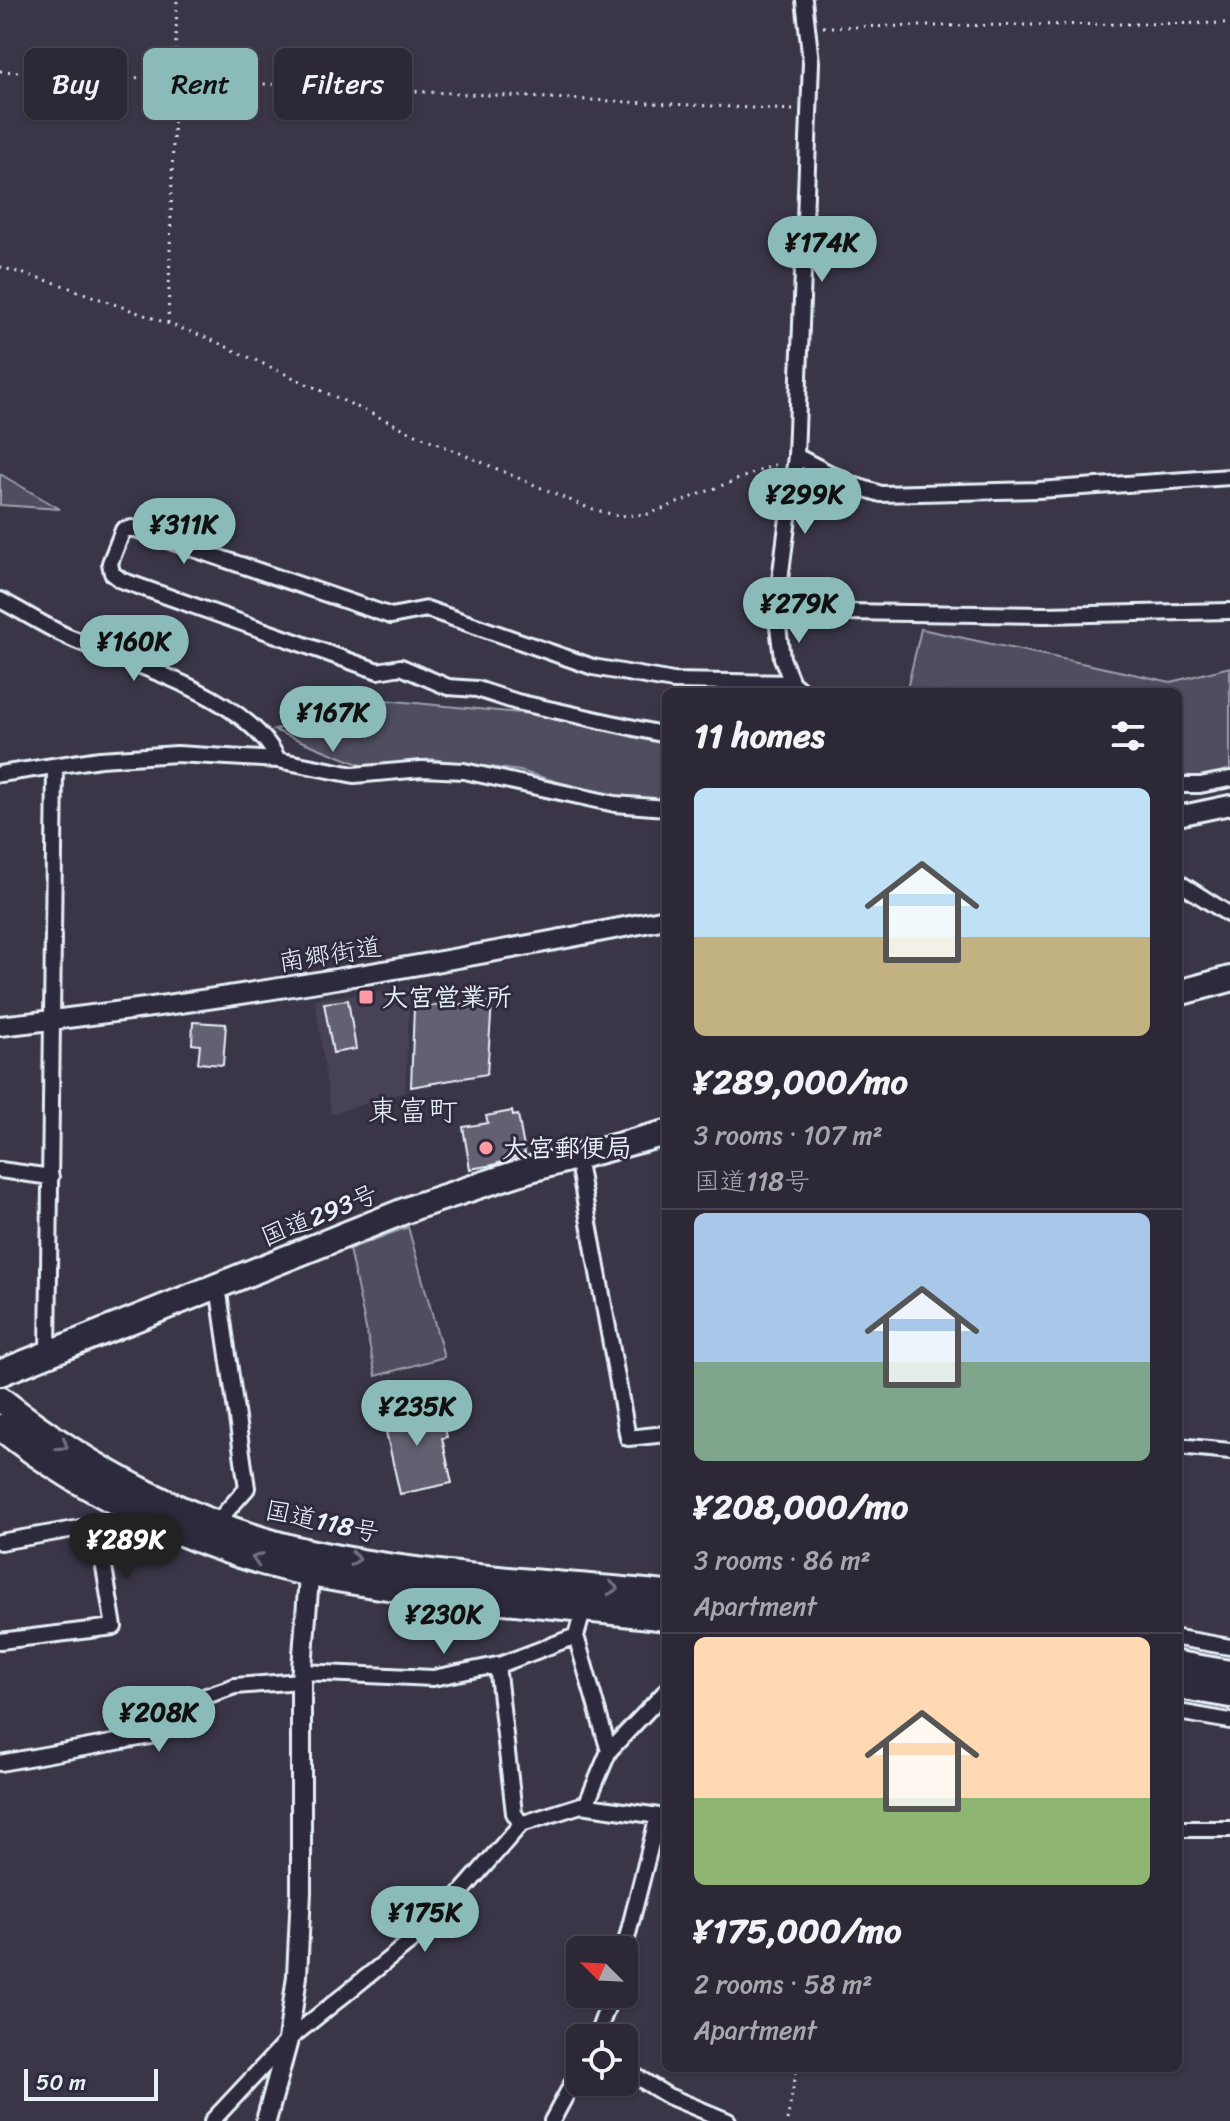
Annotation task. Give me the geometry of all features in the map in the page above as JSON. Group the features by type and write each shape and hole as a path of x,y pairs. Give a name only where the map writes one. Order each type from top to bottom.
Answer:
{"highway":[{"path":"1182,992 1230,979"},
{"name":"国道293号","path":"0,1373 417,1206 662,1134"},
{"name":"国道118号","path":"0,1399 110,1474 310,1563 423,1568 662,1594"},
{"name":"国道118号","path":"0,1427 101,1493 206,1542 310,1563 584,1608 662,1618"},
{"path":"1182,1665 1230,1673"},
{"path":"1182,1687 1230,1695"}],"street":[{"path":"662,734 517,702 477,689 448,687 401,667 378,671 121,580 112,573 110,563 123,530 132,528 391,616 427,609 593,667 673,681 797,688 782,658 776,611 796,456 811,62 804,0"},
{"path":"796,456 850,484 881,494 1038,490 1230,477"},
{"path":"0,600 71,638 120,656 195,691 256,729 269,741 278,760"},
{"path":"776,611 1045,615 1230,611"},
{"path":"0,774 100,759 177,754 278,760 354,775 422,769 464,771 615,804 662,808"},
{"path":"48,1353 55,768"},
{"path":"1182,785 1230,779"},
{"path":"1182,815 1230,805"},
{"path":"1182,885 1230,915"},
{"name":"南郷街道","path":"0,1026 362,975 662,920"},
{"path":"577,1157 628,1438 662,1434"},
{"path":"0,1170 51,1177"},
{"path":"216,1523 247,1488 218,1286"},
{"path":"1182,1446 1230,1451"},
{"path":"0,1542 97,1525 114,1627 0,1641"},
{"path":"266,2121 288,2040 297,1976 301,1892 301,1676 310,1563"},
{"path":"584,1608 576,1636 609,1751"},
{"path":"0,1763 156,1735 206,1696 235,1686 301,1676 433,1678 497,1665 576,1636"},
{"path":"1182,1639 1230,1647"},
{"path":"497,1665 514,1813 521,1824"},
{"path":"586,1805 609,1751 662,1695"},
{"path":"1182,1713 1230,1721"},
{"path":"212,2121 288,2040 436,1921 521,1824 586,1805 662,1816 628,1936"},
{"path":"1182,1829 1230,1829"},
{"path":"638,2078 668,2096 728,2121"},
{"path":"552,2121 566,2095"}],"path":[{"path":"176,48 177,0"},
{"path":"807,27 1230,23"},
{"path":"0,71 143,78"},
{"path":"258,84 809,111"},
{"path":"168,323 174,120"},
{"path":"0,267 168,323 420,436 586,507 618,516 649,514 711,493 796,456"},
{"path":"787,2121 796,2072"}],"shaded area":[{"path":"0,474 60,509 0,505"},
{"path":"921,629 1171,682 1230,667 1230,777 1182,783 1182,688 907,688"},
{"path":"374,699 662,727 662,800 615,798 520,771 431,759 368,768 274,730"},
{"path":"410,988 405,1092 331,1114 315,999"},
{"path":"408,1227 444,1357 376,1376 349,1249"}],"building":[{"path":"348,1000 356,1049 333,1053 324,1003"},
{"path":"492,1002 487,1074 411,1087 414,1007"},
{"path":"193,1022 226,1024 223,1065 198,1063 200,1045 192,1044"},
{"name":"大宮郵便局","path":"512,1111 513,1116 518,1115 525,1153 493,1165 470,1169 463,1127 488,1123 486,1116"},
{"path":"432,1403 436,1421 443,1419 447,1437 442,1438 452,1483 400,1494 382,1414"}],"place":[{"name":"大宮営業所","path":"366,997"},
{"name":"大宮郵便局","path":"486,1148"}],"district":[{"name":"東富町","path":"413,1111"}]}
